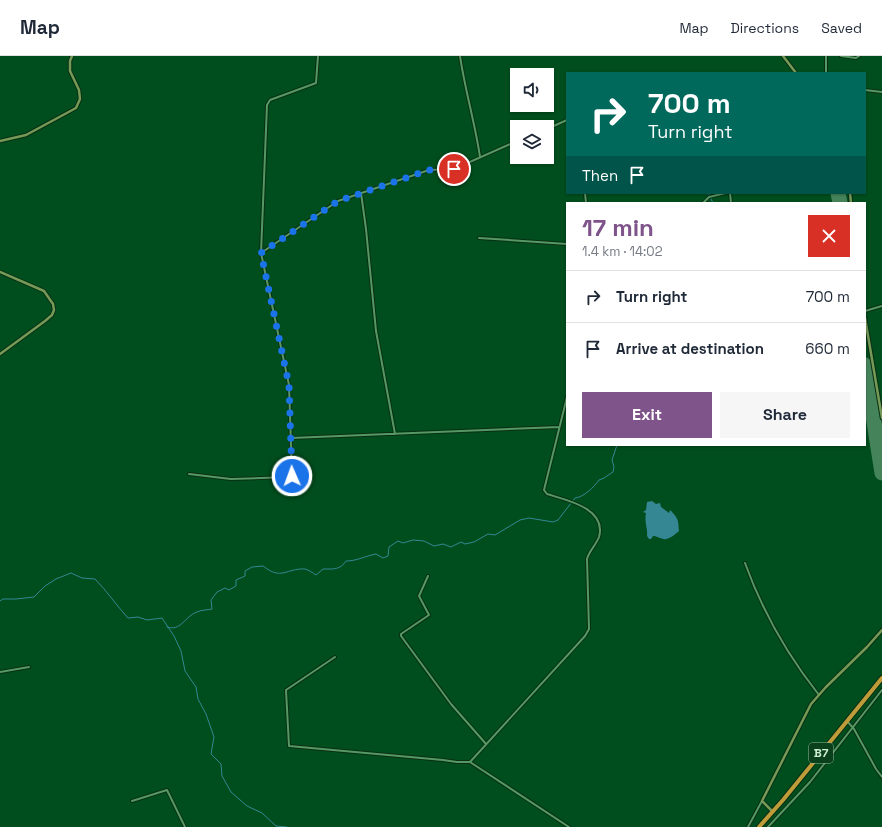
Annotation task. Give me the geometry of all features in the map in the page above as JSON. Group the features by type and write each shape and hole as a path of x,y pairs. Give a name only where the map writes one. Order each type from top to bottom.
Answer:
{"highway":[{"name":"B7","path":"759,827 773,812 882,678"}],"street":[{"path":"0,142 26,134 76,108 80,99 79,90 70,71 70,61 72,56"},
{"path":"189,474 231,480 289,477 292,474 289,385 261,253 267,105 270,100 316,83 318,56"},
{"path":"460,56 463,76 476,130 480,157"},
{"path":"783,56 795,72"},
{"path":"826,56 826,72"},
{"path":"841,56 856,58 859,56"},
{"path":"866,90 882,92"},
{"path":"554,126 566,120"},
{"path":"261,253 338,201 429,170 454,169 510,144"},
{"path":"361,193 367,236 376,331 395,434"},
{"path":"704,202 709,197 722,194"},
{"path":"479,238 566,244"},
{"path":"0,272 16,280 36,286 44,291 53,304 54,310 52,315 46,321 0,354"},
{"path":"866,311 882,306"},
{"path":"866,324 882,418"},
{"path":"470,762 585,636 589,629 587,559 588,554 596,544 600,529 596,518 583,506 545,492 544,487 566,401"},
{"path":"291,438 559,427"},
{"path":"745,563 758,595 784,645 819,695"},
{"path":"428,576 419,596 429,615 401,634 401,637 451,704 486,744"},
{"path":"748,827 806,712 819,695 882,630"},
{"path":"334,657 286,690 288,745 316,749 470,762 569,827"},
{"path":"0,672 29,667"},
{"path":"768,827 810,782 882,690"},
{"path":"847,721 853,727 882,777"},
{"path":"132,801 167,790 185,827"},
{"path":"762,801 773,812"}],"water":[{"path":"652,501 656,504 660,503 661,507 669,513 670,510 677,518 679,531 673,536 663,539 653,536 649,539 647,536 645,519 646,513 643,512 646,510 647,502"}],"waterway":[{"path":"708,194 712,202"},
{"path":"167,627 172,628 179,626 193,614 212,609 211,600 217,592 225,588 229,590 236,586 236,580 245,576 245,571 252,567 263,566 275,573 305,569 316,575 323,569 334,569 341,566 346,561 376,554 383,558 388,556 389,547 398,541 403,543 413,540 424,541 434,546 443,544 451,547 461,542 465,544 474,542 488,534 495,535 520,520 529,518 553,522 558,520 575,498 585,494 592,489 599,480 613,472 614,467 612,460 617,446"},
{"path":"0,601 3,599 34,597 45,586 56,579 71,573 82,578 95,579 128,618 138,617 147,620 162,618 174,636 181,651 185,671 196,687 198,699 206,714 214,737 211,754 221,764 222,776 231,792 247,806 262,813 276,826 287,827"}],"runway":[{"path":"838,194 840,202"},
{"path":"866,371 882,473"}],"route":[{"path":"292,476 289,385 261,253 338,201 429,170 454,169"}]}
